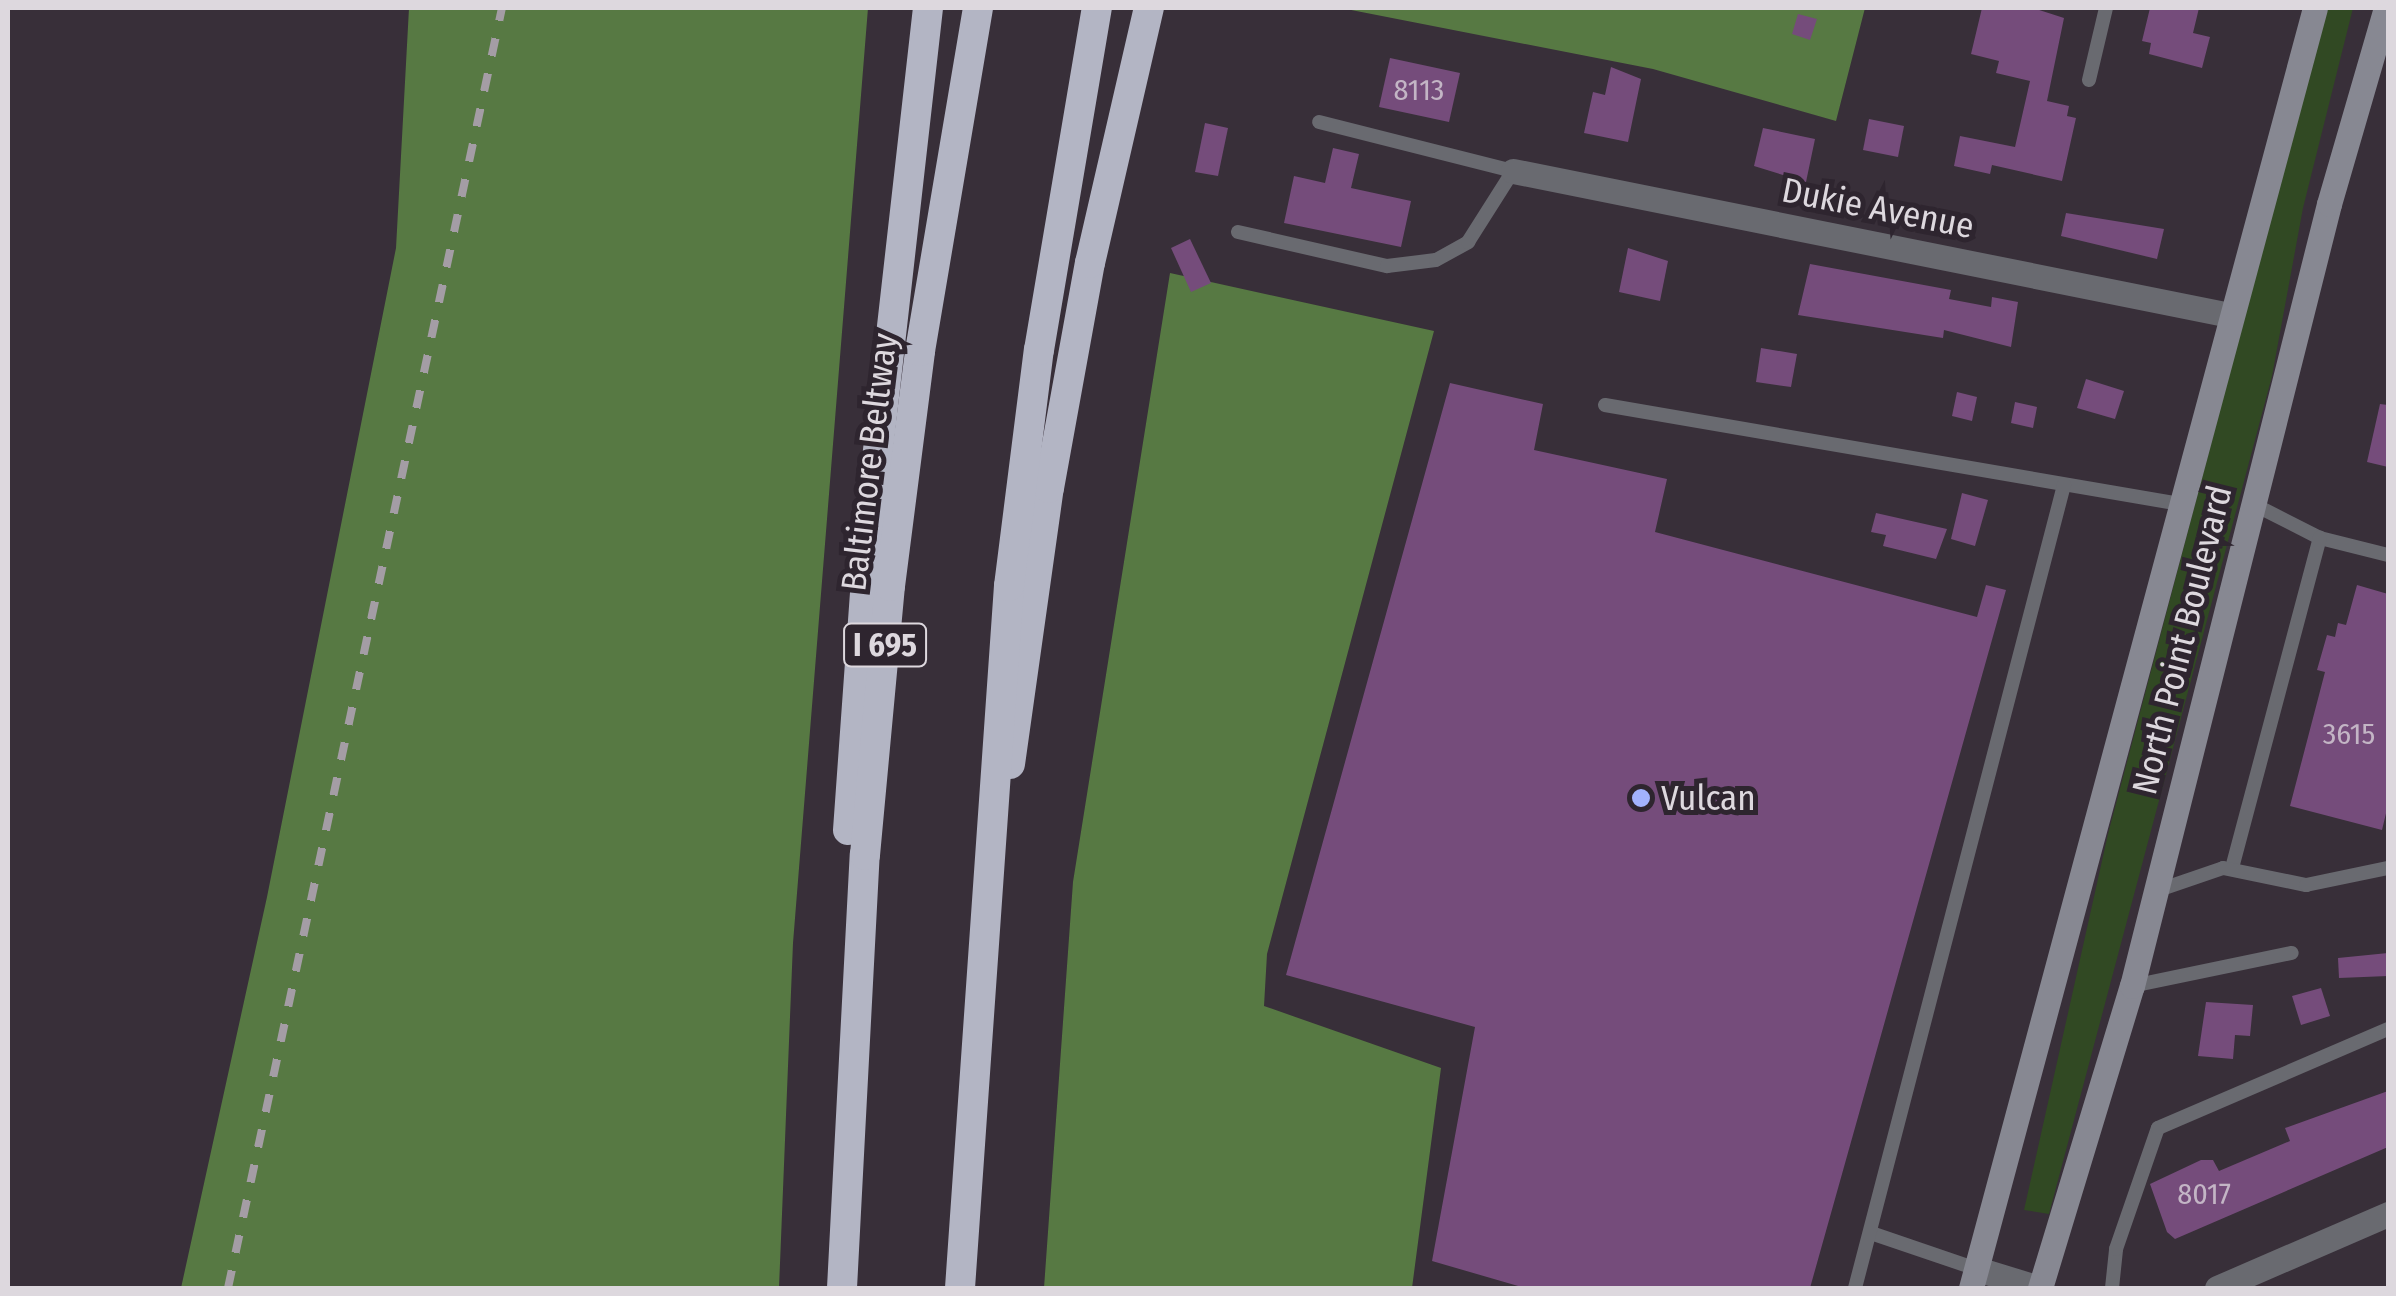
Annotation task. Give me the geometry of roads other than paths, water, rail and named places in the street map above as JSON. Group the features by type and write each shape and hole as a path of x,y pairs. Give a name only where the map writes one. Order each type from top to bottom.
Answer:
{"highway":[{"path":"857,1027 846,854 859,650 928,8"},
{"name":"Baltimore Beltway","path":"842,1288 857,1027 892,566 920,351 978,8"},
{"path":"960,1288 978,964 1014,546 1039,350 1097,8"},
{"path":"978,964 1049,488 1090,263 1149,8"}],"main road":[{"name":"North Point Boulevard","path":"1974,1278 2315,8"},
{"name":"North Point Boulevard","path":"2040,1288 2132,986 2252,504 2386,8"}],"street":[{"name":"Dukie Avenue","path":"1513,171 2230,315"},
{"path":"2217,1288 2388,1214"},
{"path":"1974,1278 2040,1288"}],"lane":[{"path":"2088,80 2106,8"},
{"path":"1238,232 1387,266 1436,260 1468,242 1513,171 1319,122"},
{"path":"1605,405 2180,504"},
{"path":"1855,1288 2064,486"},
{"path":"2252,504 2320,538 2388,554"},
{"path":"2232,868 2320,538"},
{"path":"2156,891 2232,868 2306,885 2388,868"},
{"path":"2132,986 2292,953"},
{"path":"2112,1288 2116,1249 2158,1128 2388,1029"},
{"path":"1871,1233 1974,1278"}],"railway":[{"path":"228,1288 502,8"}],"place":[{"name":"Vulcan","path":"1641,798"}]}
